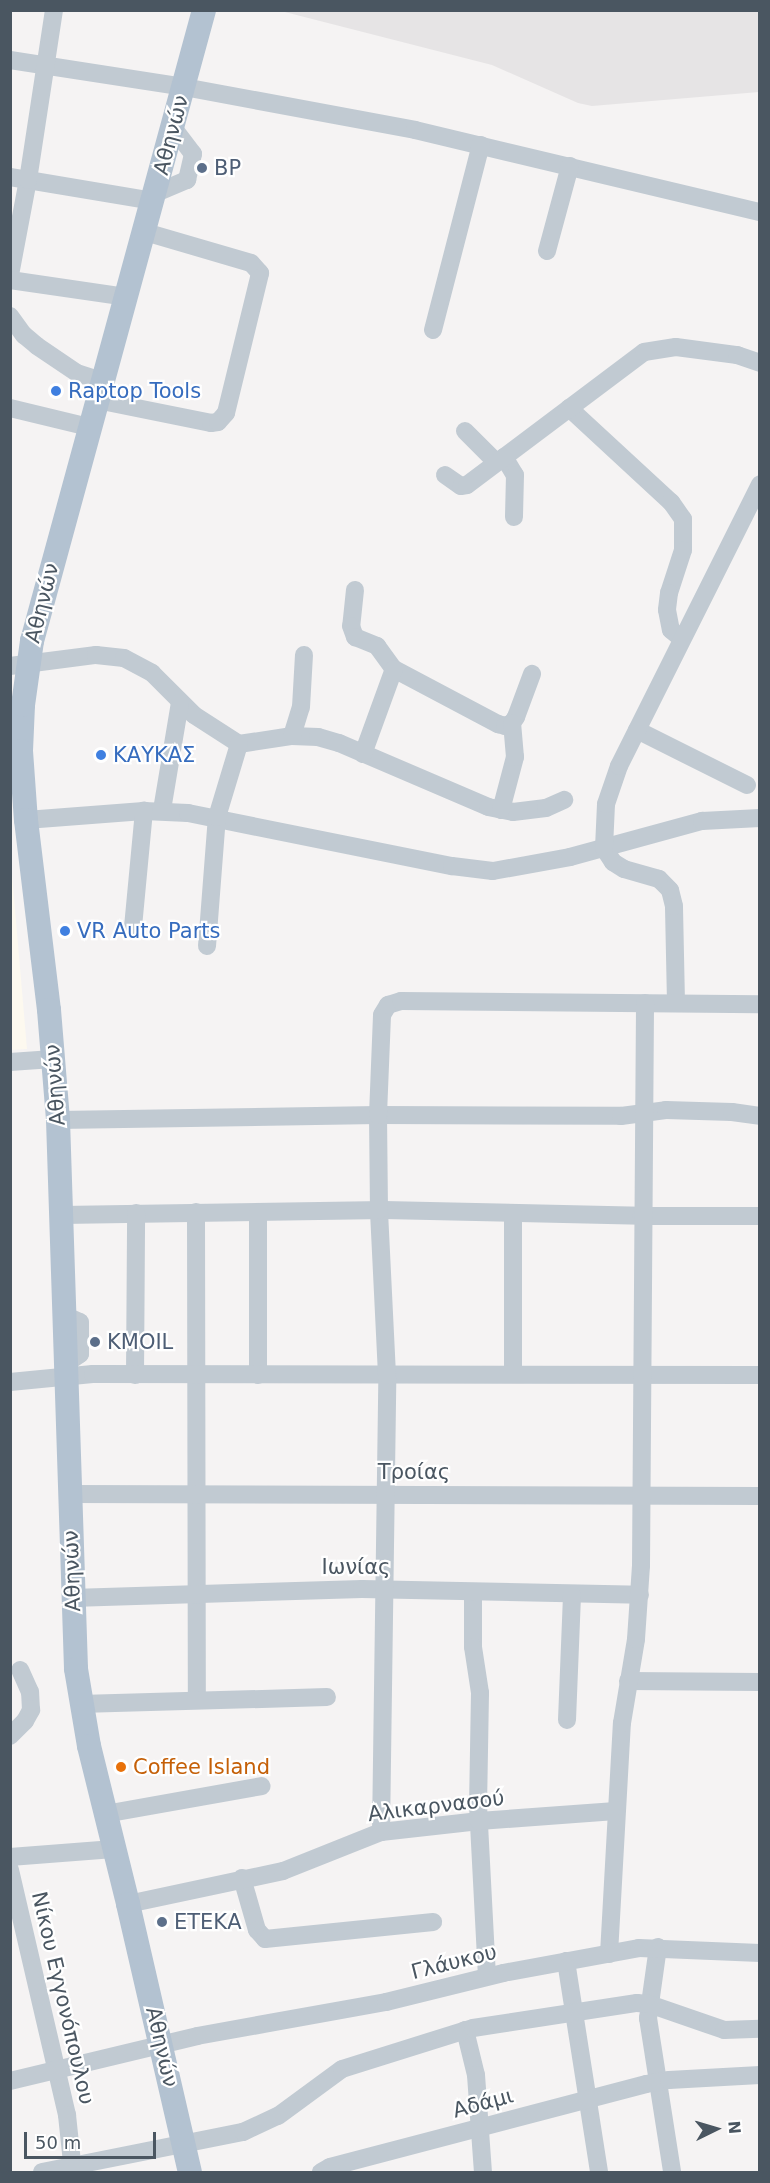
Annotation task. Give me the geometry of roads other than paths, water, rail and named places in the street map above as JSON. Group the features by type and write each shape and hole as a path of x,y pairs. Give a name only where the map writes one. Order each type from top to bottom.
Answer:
{"main road":[{"name":"Αθηνών","path":"190,2172 162,2045 80,1704 72,1598 58,1120 26,820 16,774 32,640 99,390 155,197 204,10"}],"street":[{"path":"10,275 19,178 45,66 54,10"},
{"path":"10,60 184,87 481,145 759,212"},
{"path":"433,330 481,145"},
{"path":"547,251 570,166"},
{"path":"19,178 155,197"},
{"path":"10,316 24,335 37,346 99,390 211,423 218,423 226,413 260,273 251,263 145,232"},
{"path":"10,280 126,297"},
{"path":"445,475 464,486 635,357 653,349 676,347 720,351 759,363"},
{"path":"10,408 89,427"},
{"path":"570,408 671,502 683,519 683,550 669,593 667,610 670,630 682,639"},
{"path":"465,431 500,459 515,476 514,517"},
{"path":"676,1003 674,906 670,890 659,879 624,869 613,862 604,848 607,795 759,484"},
{"path":"355,590 352,632 360,640 382,650 394,669 498,724 505,726 512,723"},
{"path":"10,666 96,655 118,656 152,673 180,703 239,744 292,736 318,737 501,810 528,812 564,800"},
{"path":"292,736 302,696 304,655"},
{"path":"363,754 394,669"},
{"path":"501,810 515,757 512,723 532,674"},
{"path":"162,810 180,703"},
{"path":"637,730 747,785"},
{"path":"207,946 217,817 239,744"},
{"path":"26,820 162,810 217,817 481,870 513,868 604,848 702,821 759,818"},
{"path":"133,927 144,811"},
{"path":"381,1832 387,1375 379,1210 378,1115 382,1015 388,1005 401,1001 759,1004"},
{"path":"609,1954 622,1723 636,1639 640,1595 641,1216 645,1003"},
{"path":"10,1062 53,1059"},
{"path":"58,1120 378,1115 621,1116 666,1110 732,1112 759,1116"},
{"path":"62,1215 379,1210 641,1216 759,1216"},
{"path":"196,1212 197,1699"},
{"path":"258,1212 258,1375"},
{"path":"513,1213 513,1374"},
{"path":"135,1375 136,1214"},
{"path":"10,1382 66,1370 135,1375 759,1375"},
{"name":"Τροίας","path":"69,1494 759,1496"},
{"name":"Ιωνίας","path":"72,1598 384,1589 640,1595"},
{"path":"473,1592 473,1647 480,1693 479,1821 487,1976"},
{"path":"567,1720 572,1595"},
{"path":"10,1736 31,1710 30,1692 20,1670"},
{"path":"628,1681 759,1682"},
{"path":"80,1704 327,1697"},
{"path":"105,1814 262,1786"},
{"name":"Αλικαρνασού","path":"128,1904 296,1867 381,1832 479,1821 616,1811"},
{"path":"10,1857 114,1849"},
{"name":"Νίκου Εγγονόπουλου","path":"10,1870 67,2115 73,2170"},
{"path":"242,1878 257,1930 265,1939 433,1922"},
{"path":"658,1947 648,2020 672,2172"},
{"name":"Γλάυκου","path":"10,2081 226,2030 386,2002 487,1976 566,1961 658,1947 759,1953"},
{"path":"566,1961 599,2172"},
{"path":"42,2172 73,2170 255,2128 278,2116 342,2069 465,2030 632,2003 649,2004 724,2030 759,2029"},
{"path":"465,2030 476,2075 483,2172"},
{"name":"Αδάμι","path":"321,2172 330,2167 480,2126 659,2081 759,2074"}],"place":[{"name":"BP","path":"202,168"},
{"name":"Raptop Tools","path":"56,391"},
{"name":"ΚΑΥΚΑΣ","path":"101,755"},
{"name":"VR Auto Parts","path":"65,931"},
{"name":"KMOIL","path":"95,1342"},
{"name":"Coffee Island","path":"121,1767"},
{"name":"ΕΤΕΚΑ","path":"162,1922"}]}
